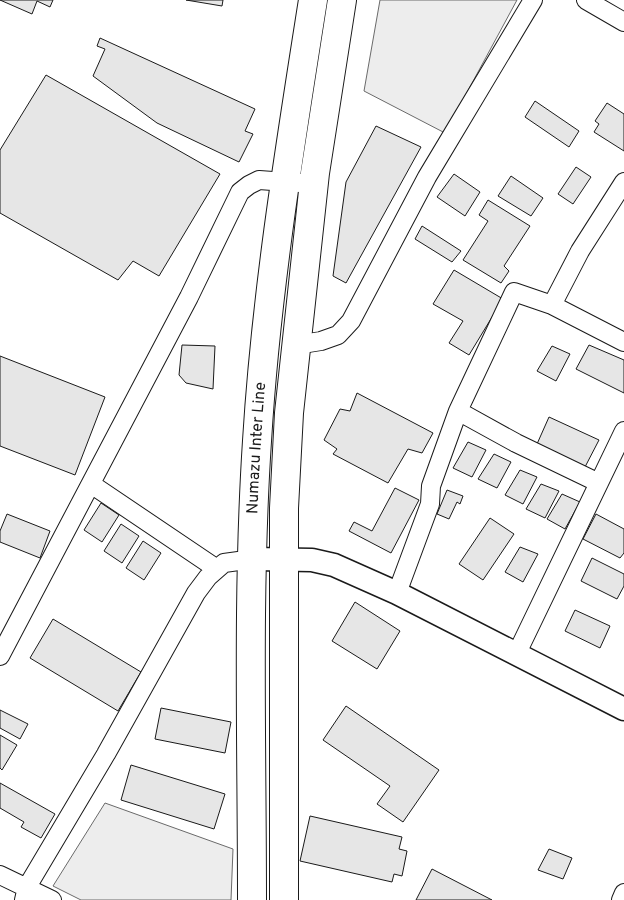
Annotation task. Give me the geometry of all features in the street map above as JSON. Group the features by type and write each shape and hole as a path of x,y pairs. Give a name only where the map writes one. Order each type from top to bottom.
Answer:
{"main road":[{"name":"Numazu Inter Line","path":"252,900 253,559 257,442 263,368 284,183 313,0"},
{"name":"Numazu Inter Line","path":"284,900 284,508 289,413 314,184 342,0"}],"street":[{"path":"296,346 338,335 351,321 427,177 533,0"},
{"path":"586,0 624,22"},
{"path":"0,656 189,297 240,192 259,180 314,184"},
{"path":"552,305 580,252 624,182"},
{"path":"397,593 430,504 431,486 458,411 514,292 552,305 624,342"},
{"path":"458,411 516,443 599,483"},
{"path":"517,653 624,431"},
{"path":"91,484 217,569"},
{"path":"25,894 196,593 208,576 224,563 253,559 284,558 312,560 334,566 397,593 624,708"},
{"path":"0,875 25,894 52,900"},
{"path":"621,900 624,893"}],"shaded area":[{"path":"380,0 517,0 445,133 364,91"},
{"path":"105,803 233,849 231,900 81,900 53,886"}],"building":[{"path":"0,0 53,0 50,7 37,1 32,14"},
{"path":"186,0 223,0 222,6"},
{"path":"100,38 255,109 245,131 253,134 239,162 157,123 93,76 105,49 97,46"},
{"path":"46,75 220,174 159,276 133,261 118,280 0,213 0,150"},
{"path":"535,101 579,131 569,147 525,117"},
{"path":"607,103 624,114 624,151 594,132 599,124 595,121"},
{"path":"376,126 421,147 346,283 333,276 346,182"},
{"path":"576,167 591,177 573,204 558,194"},
{"path":"454,174 480,192 465,216 437,197"},
{"path":"511,176 543,198 531,216 498,196"},
{"path":"488,200 530,226 504,266 509,271 501,283 463,260 488,221 479,215"},
{"path":"422,226 461,251 452,262 415,239"},
{"path":"454,270 503,299 469,355 449,343 463,321 433,304"},
{"path":"182,345 215,346 213,389 186,383 179,375"},
{"path":"589,345 624,360 624,393 576,369"},
{"path":"552,346 570,354 556,381 537,371"},
{"path":"0,356 105,397 75,475 0,446"},
{"path":"357,393 433,433 422,453 408,449 388,483 333,454 337,449 324,440 340,409 350,411"},
{"path":"549,417 599,440 585,467 537,444"},
{"path":"468,442 486,450 472,477 453,468"},
{"path":"494,454 511,462 497,488 478,479"},
{"path":"520,470 537,477 523,504 505,495"},
{"path":"541,484 559,491 545,518 526,509"},
{"path":"395,488 419,500 391,553 349,531 354,522 372,531"},
{"path":"447,490 463,496 460,504 457,502 449,519 437,514"},
{"path":"562,494 580,502 565,529 547,519"},
{"path":"101,503 119,515 102,542 84,530"},
{"path":"7,514 50,531 40,558 0,542 0,531"},
{"path":"596,514 624,529 624,553 620,558 583,539"},
{"path":"490,518 514,534 483,580 459,564"},
{"path":"121,524 139,536 122,563 104,551"},
{"path":"143,541 161,553 144,580 126,568"},
{"path":"520,547 538,554 523,582 505,572"},
{"path":"592,558 624,574 624,586 617,599 581,581"},
{"path":"355,602 400,631 377,669 332,641"},
{"path":"575,610 610,626 600,648 565,631"},
{"path":"53,619 141,672 118,711 30,658"},
{"path":"346,706 439,770 403,822 377,804 390,786 323,740"},
{"path":"161,708 231,722 225,753 155,739"},
{"path":"0,710 28,724 20,739 0,728"},
{"path":"0,735 17,745 2,770 0,768"},
{"path":"131,765 225,794 214,829 121,800"},
{"path":"0,783 55,814 41,838 21,827 24,822 0,808"},
{"path":"310,816 402,837 399,849 407,851 402,876 394,874 392,882 300,861"},
{"path":"549,849 572,858 563,879 538,870"},
{"path":"432,869 492,900 416,900"}]}
